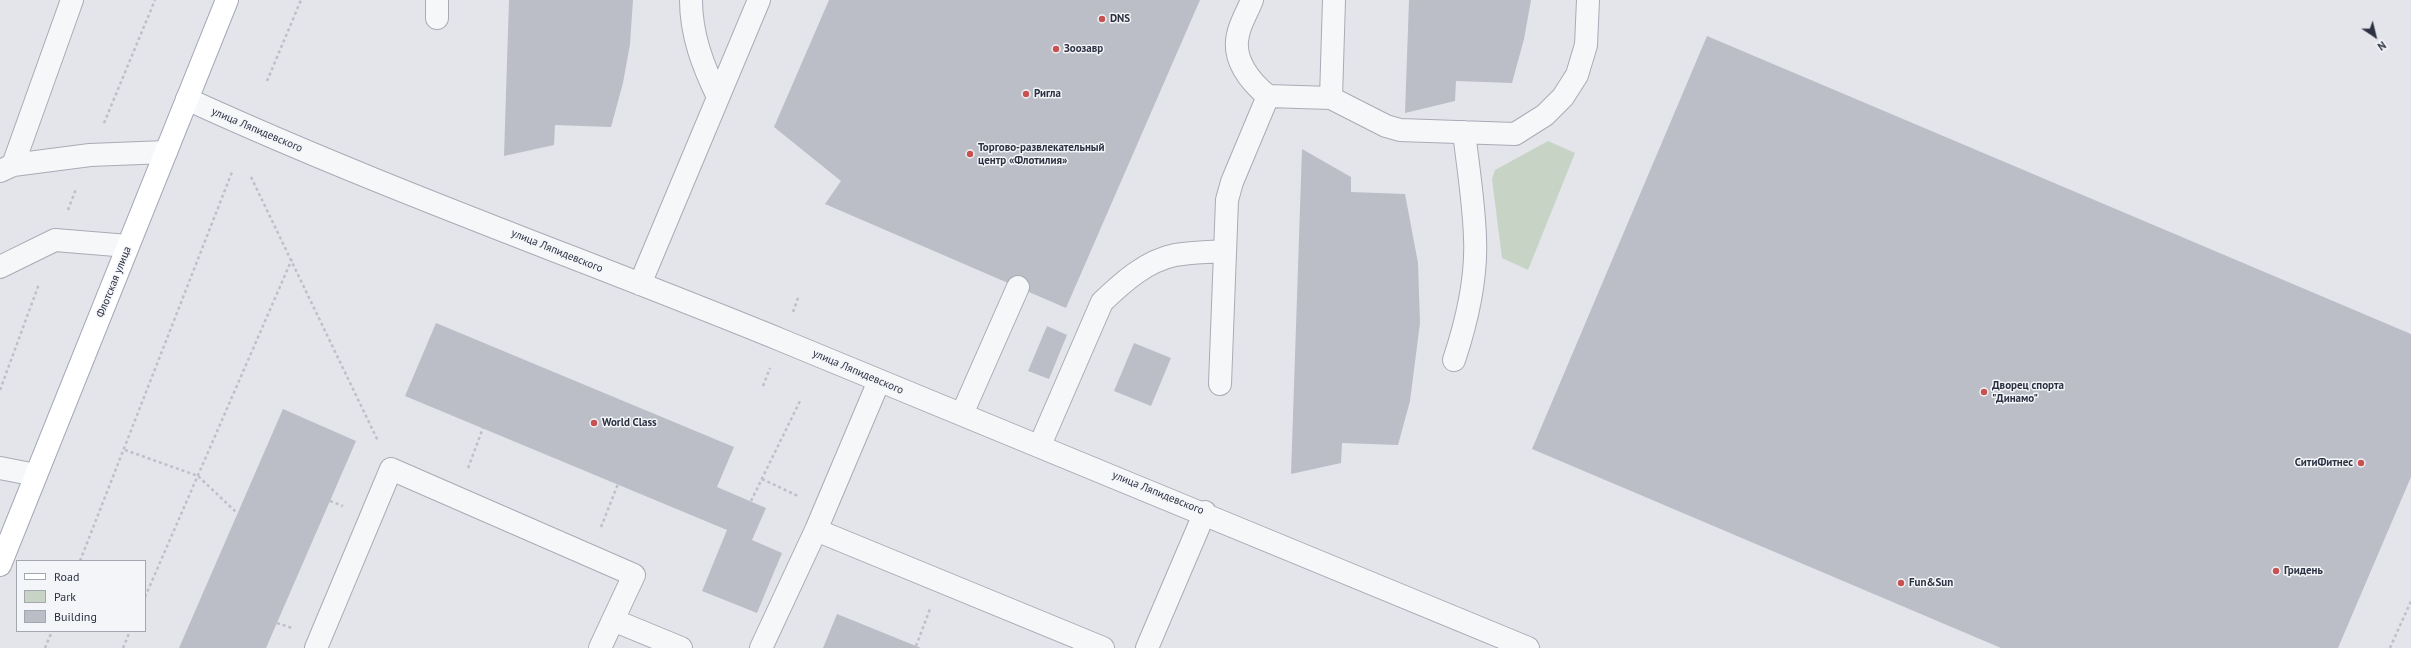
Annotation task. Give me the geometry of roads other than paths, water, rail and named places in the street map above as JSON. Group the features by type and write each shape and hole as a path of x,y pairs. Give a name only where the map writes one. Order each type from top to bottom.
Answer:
{"main road":[{"name":"Флотская улица","path":"0,565 227,0"}],"street":[{"path":"6,168 72,0"},
{"path":"691,0 694,33 698,50 718,97"},
{"path":"640,284 759,0"},
{"path":"1252,0 1238,35 1238,47 1242,66 1249,78 1268,96 1331,98 1394,129 1515,134 1545,115 1563,97 1577,75 1586,45 1588,0"},
{"path":"1331,98 1334,0"},
{"path":"1220,384 1226,209 1230,190 1268,96"},
{"name":"улица Ляпидевского","path":"187,99 279,141 1040,445 1205,512 1528,648"},
{"path":"1454,360 1464,331 1474,272 1475,238 1464,132"},
{"path":"6,168 90,155 166,152"},
{"path":"0,267 55,240 128,246"},
{"path":"1040,445 1102,302 1120,285 1151,264 1175,255 1225,251"},
{"path":"962,414 1018,287"},
{"path":"761,648 816,530 879,381"},
{"path":"0,468 36,476"},
{"path":"316,648 392,469 634,575 600,648"},
{"path":"1147,648 1205,512"},
{"path":"816,530 1103,648"},
{"path":"613,620 681,648"}],"place":[{"name":"DNS","path":"1102,19"},
{"name":"Зоозавр","path":"1056,49"},
{"name":"Ригла","path":"1026,94"},
{"name":"Торгово-развлекательный центр «Флотилия»","path":"970,154"},
{"name":"Дворец спорта \"Динамо\"","path":"1984,392"},
{"name":"World Class","path":"594,423"},
{"name":"СитиФитнес","path":"2361,463"},
{"name":"Гридень","path":"2276,571"},
{"name":"Fun&Sun","path":"1901,583"}]}
